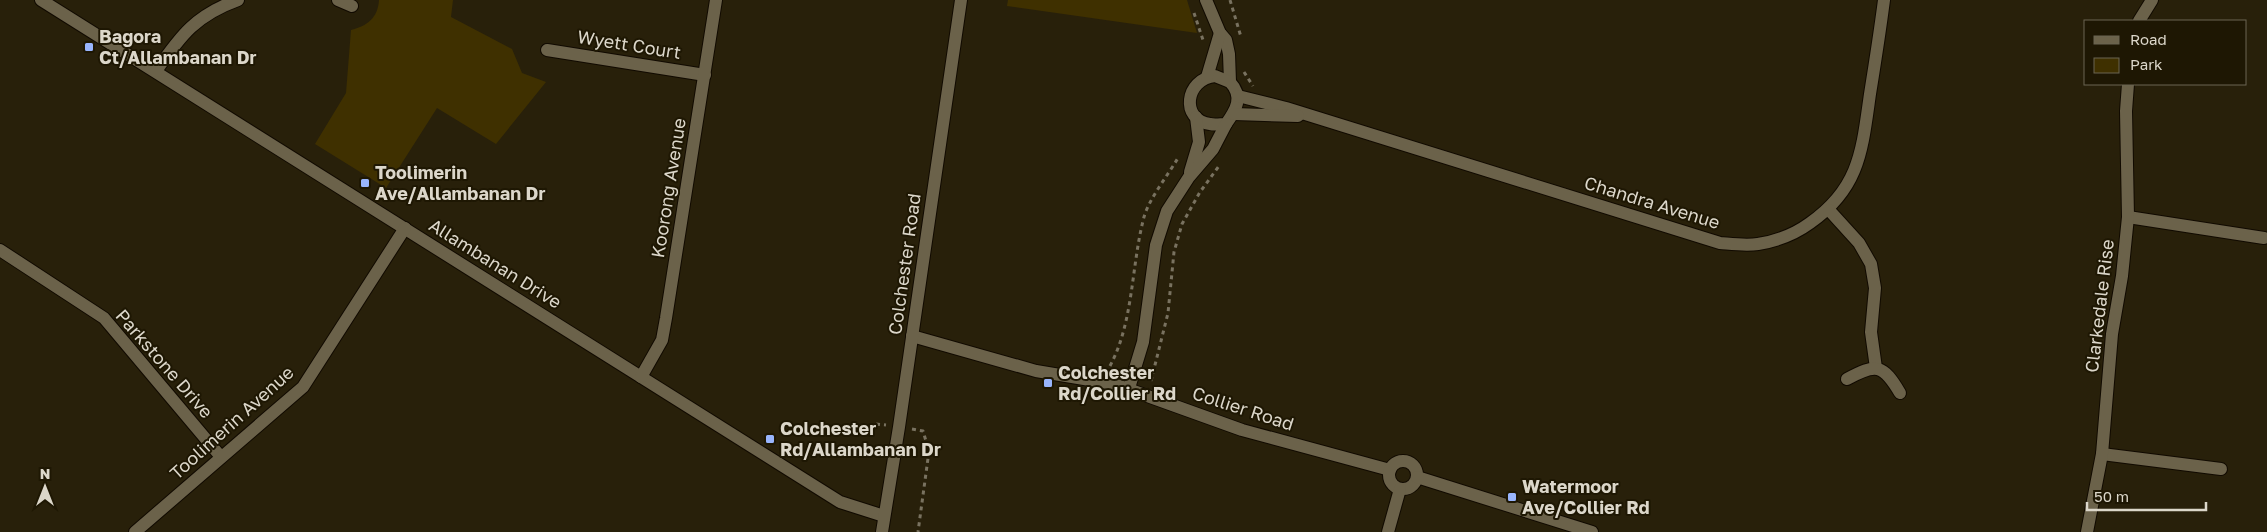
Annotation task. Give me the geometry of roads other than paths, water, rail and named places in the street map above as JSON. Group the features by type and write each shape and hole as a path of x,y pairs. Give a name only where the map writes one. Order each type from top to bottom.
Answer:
{"street":[{"name":"Allambanan Drive","path":"41,0 840,502 884,516"},
{"path":"156,71 178,39 195,23 215,8 238,0"},
{"path":"338,0 352,6"},
{"name":"Koorong Avenue","path":"641,377 663,333 716,0"},
{"name":"Colchester Road","path":"882,532 961,0"},
{"path":"1129,388 1143,342 1156,245 1167,211 1189,177 1213,149 1230,119 1238,96 1230,82 1230,54 1226,40 1220,33 1206,0"},
{"name":"Chandra Avenue","path":"1238,96 1267,103 1720,243 1756,245 1772,241 1804,228 1829,210 1843,194 1852,177 1860,156 1884,0"},
{"path":"2139,20 2152,0"},
{"path":"1207,77 1220,33"},
{"name":"Wyett Court","path":"547,50 705,75"},
{"path":"1189,177 1199,142 1190,94 1199,81 1207,77 1215,76 1230,82"},
{"name":"Clarkedale Rise","path":"2087,532 2102,454 2112,334 2122,276 2128,217 2126,111 2128,85"},
{"name":"Chandra Avenue","path":"1230,119 1308,116"},
{"path":"1196,118 1210,124 1230,119"},
{"path":"1829,210 1859,243 1871,264 1875,288 1871,332 1876,368"},
{"path":"2128,217 2264,238"},
{"name":"Toolimerin Avenue","path":"135,532 303,387 405,228"},
{"name":"Parkstone Drive","path":"0,250 104,318 221,457"},
{"name":"Collier Road","path":"912,336 1036,371 1129,388 1242,430 1390,470"},
{"path":"1847,379 1863,370 1876,368 1889,375 1900,393"},
{"path":"2102,454 2220,469"},
{"path":"1400,462 1407,462 1416,471 1417,478 1413,486 1400,489 1390,480 1390,470 1400,462"},
{"path":"1417,478 1592,532"},
{"path":"1388,532 1400,489"}],"place":[{"name":"Bagora Ct/Allambanan Dr","path":"89,47"},
{"name":"Toolimerin Ave/Allambanan Dr","path":"365,183"},
{"name":"Colchester Rd/Collier Rd","path":"1048,383"},
{"name":"Colchester Rd/Allambanan Dr","path":"770,439"},
{"name":"Watermoor Ave/Collier Rd","path":"1512,497"}]}
